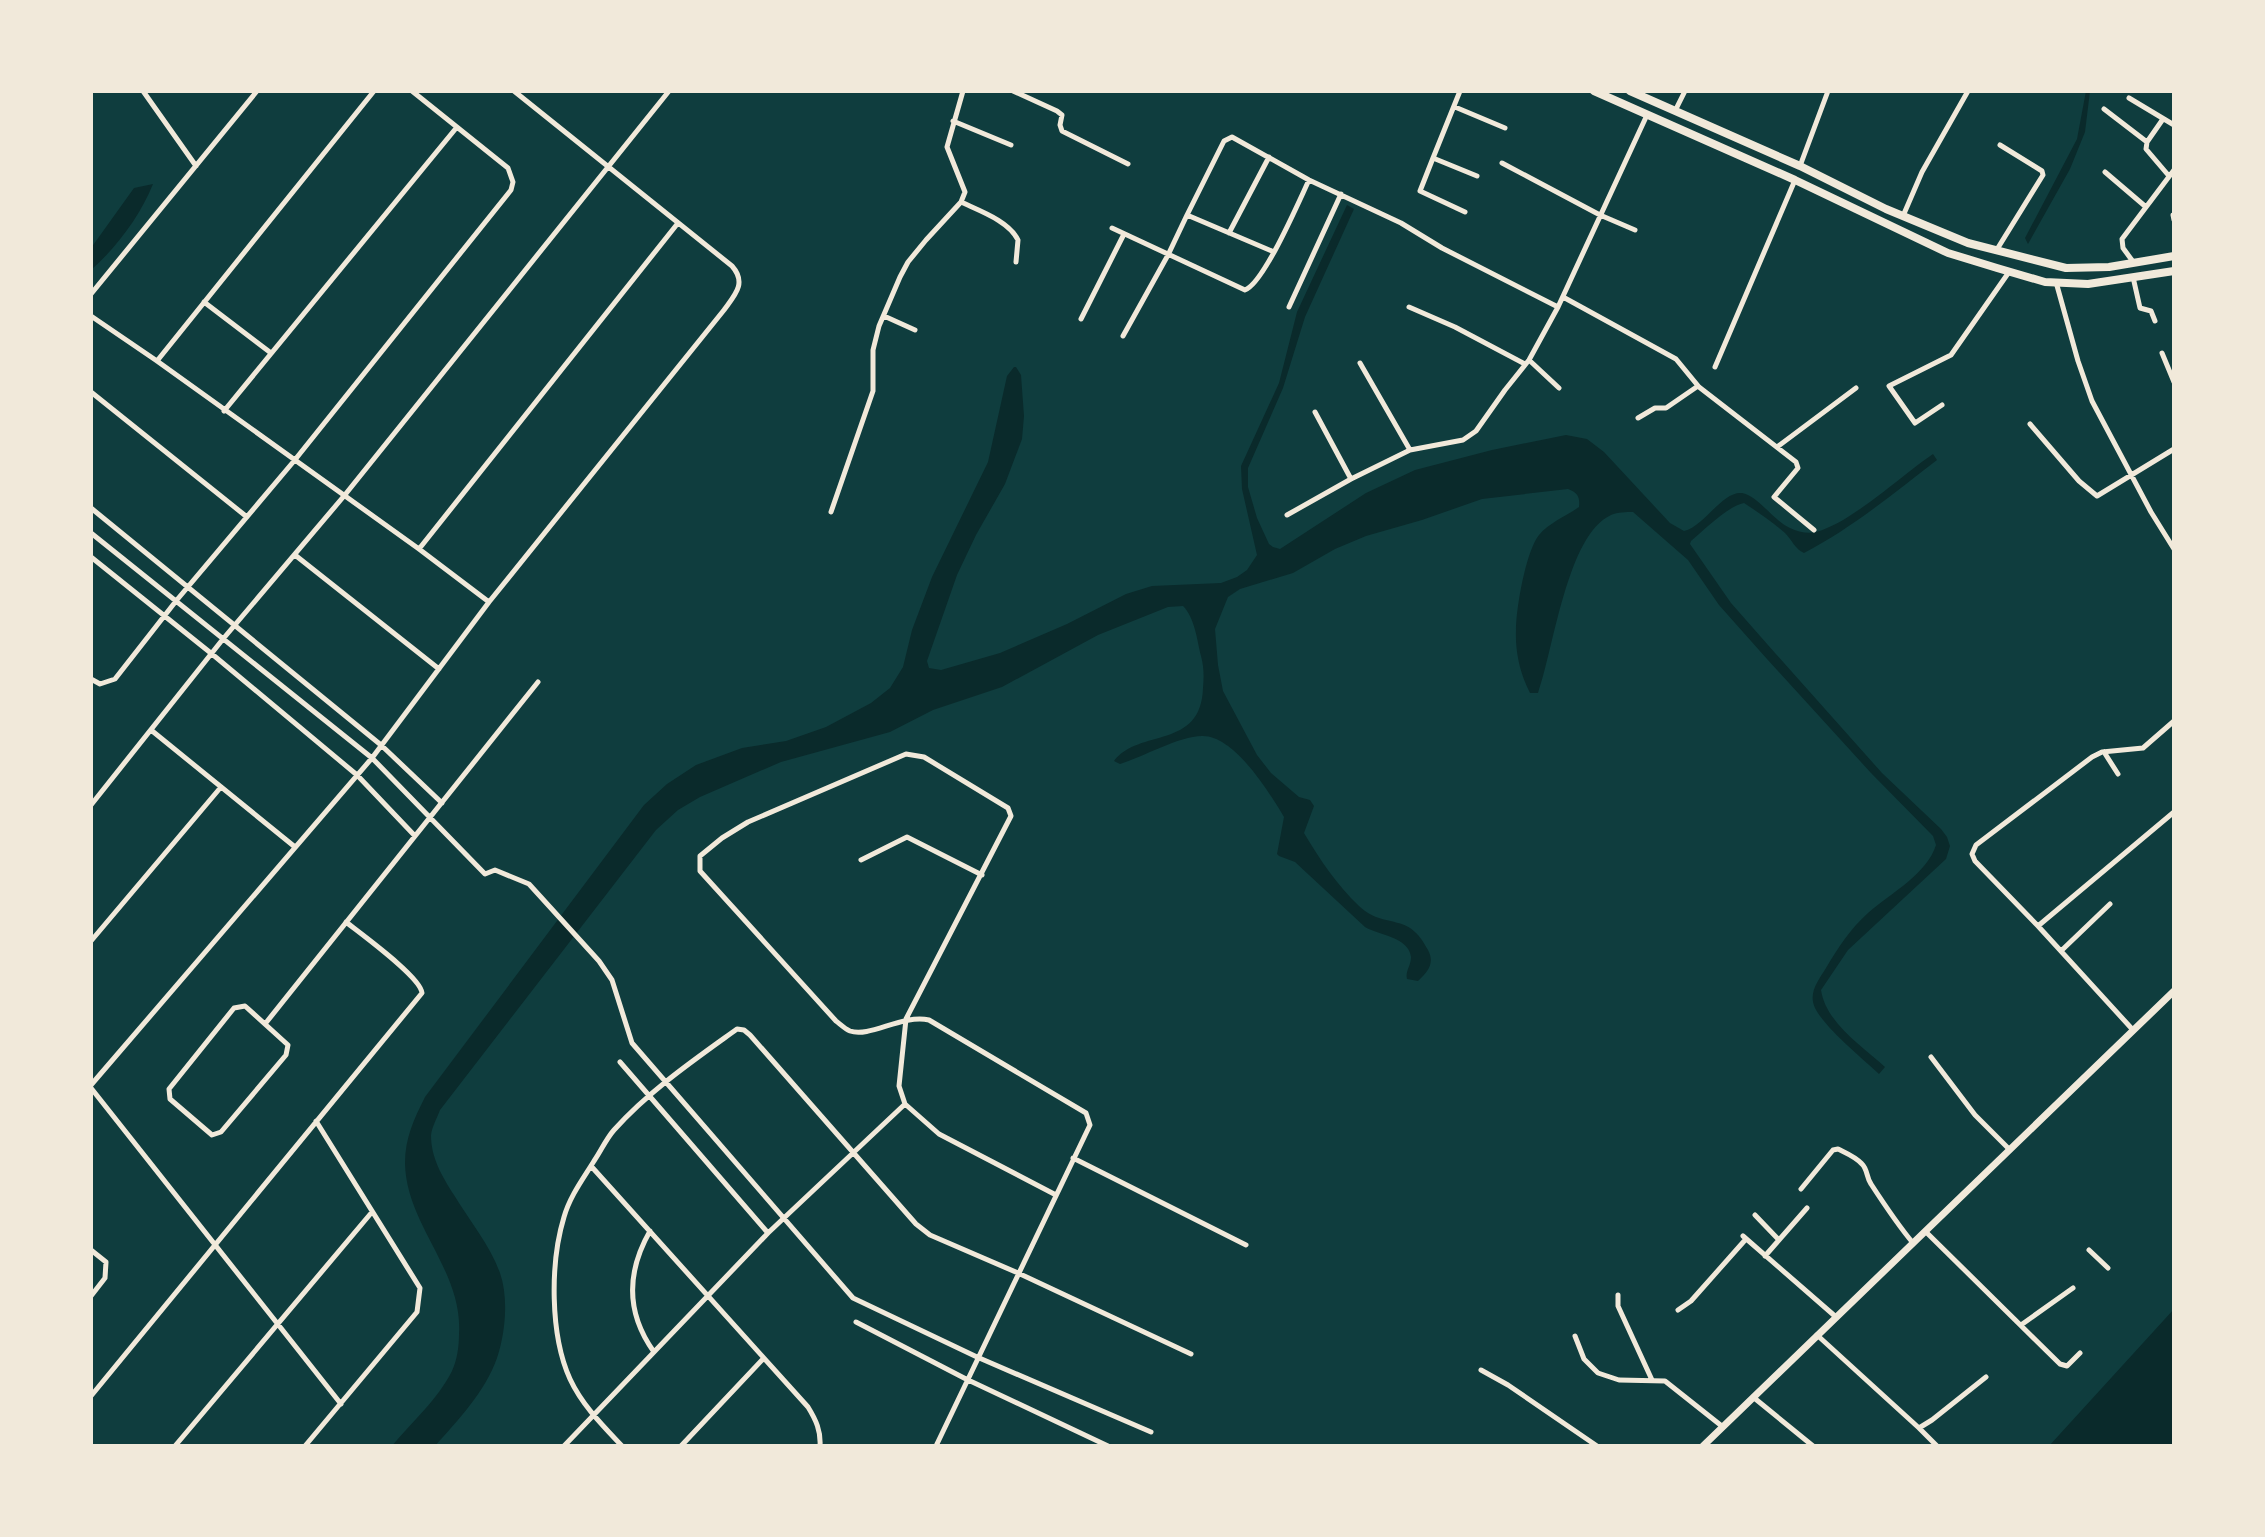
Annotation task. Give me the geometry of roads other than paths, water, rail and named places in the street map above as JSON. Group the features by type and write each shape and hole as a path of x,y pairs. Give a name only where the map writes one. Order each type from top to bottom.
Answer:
{"main road":[{"path":"1594,91 1796,180 1948,253 2009,272 2045,282 2088,284 2174,271"},
{"path":"1630,91 1968,243 2066,268 2109,267 2174,256"},
{"path":"1796,180 1800,166"},
{"path":"1703,1446 2174,991"}],"street":[{"path":"143,91 196,166"},
{"path":"91,294 257,91"},
{"path":"157,361 374,91"},
{"path":"91,679 100,684 115,679 511,190 513,182 508,168 412,91"},
{"path":"341,1404 91,1087 372,758 489,601 739,289 740,279 732,266 514,91"},
{"path":"831,512 873,391 873,350 879,327 908,262 961,202 964,188 947,147 963,91"},
{"path":"1013,91 1048,105 1062,115 1062,131 1128,164"},
{"path":"1460,91 1421,192 1465,212"},
{"path":"1675,111 1685,91"},
{"path":"1800,166 1828,91"},
{"path":"1903,216 1922,172 1968,91"},
{"path":"91,805 223,639 344,496 667,92"},
{"path":"2129,98 2174,125"},
{"path":"1455,107 1505,128"},
{"path":"2104,109 2147,142"},
{"path":"1287,515 1410,450 1463,440 1472,435 1527,362 1558,307 1647,115"},
{"path":"2134,263 2123,248 2122,239 2172,173 2147,152 2147,142 2163,119"},
{"path":"953,121 1011,145"},
{"path":"224,411 457,127"},
{"path":"1124,336 1227,138 1232,137 1309,180 1401,223 1442,248 1558,307"},
{"path":"1996,251 2043,175 2042,171 2000,145"},
{"path":"1229,233 1269,157"},
{"path":"1433,159 1477,176"},
{"path":"1503,163 1600,215 1635,230"},
{"path":"2105,172 2146,206"},
{"path":"1112,228 1245,290 1255,283 1274,252 1309,180"},
{"path":"1715,367 1796,180"},
{"path":"1289,307 1341,194"},
{"path":"961,202 1013,232 1018,240 1016,262"},
{"path":"1187,215 1274,252"},
{"path":"419,549 678,223"},
{"path":"1081,319 1124,234"},
{"path":"1942,405 1915,423 1889,386 1951,355 2009,272"},
{"path":"2133,277 2140,308 2151,311 2155,321"},
{"path":"2056,282 2092,401 2174,549"},
{"path":"1563,297 1676,359 1698,386 1796,462 1798,468 1774,497 1814,530"},
{"path":"204,302 271,353"},
{"path":"1409,307 1527,362 1559,388"},
{"path":"91,316 489,601"},
{"path":"884,316 915,330"},
{"path":"2162,354 2174,380"},
{"path":"1360,363 1410,450"},
{"path":"1638,418 1655,408 1666,408 1698,386"},
{"path":"1777,447 1856,388"},
{"path":"91,392 247,517"},
{"path":"1315,412 1352,479"},
{"path":"2030,424 2079,481 2097,496 2174,449"},
{"path":"91,508 381,745 442,803"},
{"path":"91,533 372,758 485,874 495,870 529,884 599,961 612,980 632,1043 853,1298 977,1357 1151,1432"},
{"path":"295,555 439,670"},
{"path":"91,557 357,775 415,836"},
{"path":"265,1024 538,682"},
{"path":"2133,1030 2039,926 1975,861 1972,854 1976,845 2092,757 2104,752 2143,748 2174,721"},
{"path":"150,730 295,847"},
{"path":"2104,752 2118,774"},
{"path":"936,1446 1090,1125 1086,1114 934,1022 922,1018 906,1019 864,1032 851,1031 836,1021 700,871 700,856 748,822 906,754 924,757 1006,806 1011,816 906,1019 899,1086 905,1104 939,1134 1056,1195"},
{"path":"91,941 221,787"},
{"path":"2039,926 2174,813"},
{"path":"861,860 907,837 982,875"},
{"path":"2061,951 2110,904"},
{"path":"91,1396 419,998 422,989 415,979 346,922"},
{"path":"244,1006 265,1024 288,1045 286,1055 221,1132 212,1135 170,1099 169,1089 234,1008 244,1006"},
{"path":"622,1446 593,1416 570,1379 556,1326 558,1248 564,1217 574,1193 612,1132 665,1082 737,1029 744,1030 916,1224 929,1235 1018,1273 1191,1354"},
{"path":"1931,1057 1975,1115 2010,1150"},
{"path":"620,1062 768,1233"},
{"path":"564,1446 768,1233 905,1104"},
{"path":"305,1446 417,1312 420,1288 316,1121"},
{"path":"1801,1189 1833,1150 1838,1149 1860,1161 1866,1168 1868,1181 1891,1212 1895,1222 1913,1243"},
{"path":"1073,1158 1246,1245"},
{"path":"591,1166 808,1407 821,1435 820,1446"},
{"path":"1765,1256 1807,1208"},
{"path":"176,1446 372,1212"},
{"path":"1755,1215 1779,1240"},
{"path":"650,1231 635,1264 632,1286 639,1330 654,1352"},
{"path":"1925,1231 2060,1364 2067,1366 2080,1353"},
{"path":"1678,1310 1691,1301 1744,1238 1836,1317"},
{"path":"91,1250 106,1262 105,1278 91,1296"},
{"path":"2089,1250 2108,1268"},
{"path":"2021,1325 2073,1288"},
{"path":"1618,1295 1618,1307 1652,1380"},
{"path":"856,1322 966,1379 1108,1446"},
{"path":"1817,1335 1937,1446"},
{"path":"1575,1336 1584,1359 1598,1373 1619,1380 1665,1381 1723,1427"},
{"path":"681,1446 763,1359"},
{"path":"1481,1370 1508,1385 1597,1446"},
{"path":"1919,1428 1986,1377"},
{"path":"1754,1397 1813,1446"}],"water":[{"path":"2086,91 2090,91 2085,132 2070,169 2028,244 2025,238 2077,139"},
{"path":"153,184 127,230 91,270 91,248 134,188"},
{"path":"1347,205 1354,209 1305,317 1283,388 1248,468 1248,487 1257,518 1273,547 1280,549 1366,493 1415,470 1566,435 1587,439 1604,452 1670,523 1684,531 1699,523 1727,497 1742,493 1754,498 1784,525 1803,532 1816,532 1860,509 1933,454 1937,460 1856,521 1804,553 1785,533 1744,503 1724,513 1690,544 1731,603 1882,773 1947,837 1950,846 1946,859 1848,950 1821,990 1824,1002 1837,1023 1885,1067 1879,1074 1835,1034 1815,1008 1813,992 1835,953 1856,926 1925,865 1936,845 1933,836 1871,773 1719,605 1688,560 1633,512 1611,515 1596,527 1583,545 1564,595 1538,693 1530,693 1521,670 1516,638 1516,620 1526,566 1539,535 1579,507 1579,498 1568,489 1482,499 1366,536 1335,549 1293,573 1240,589 1228,597 1215,629 1223,691 1257,755 1271,773 1299,797 1310,800 1314,806 1304,833 1343,890 1369,913 1404,925 1420,938 1428,950 1431,963 1418,981 1407,979 1411,957 1405,945 1365,927 1295,862 1277,854 1284,817 1249,767 1226,745 1214,738 1193,737 1120,764 1114,761 1138,744 1181,730 1192,721 1200,708 1203,664 1193,623 1183,606 1168,607 1098,635 1002,687 933,710 890,732 781,762 700,797 678,810 656,830 440,1110 431,1135 435,1159 445,1181 491,1253 500,1273 505,1305 504,1327 492,1370 470,1405 435,1446 392,1446 446,1381 452,1371 459,1344 458,1311 452,1289 414,1207 408,1186 405,1154 414,1121 425,1097 644,805 667,784 696,765 742,748 786,741 826,727 871,703 890,688 903,667 912,630 932,577 988,462 1007,376 1014,367 1021,375 1024,416 1022,439 1005,484 957,575 927,661 929,668 941,670 1000,653 1067,624 1126,594 1152,586 1221,583 1247,570 1257,555 1242,489 1241,466 1279,383 1297,312"},
{"path":"2174,1309 2174,1446 2049,1446"}]}
